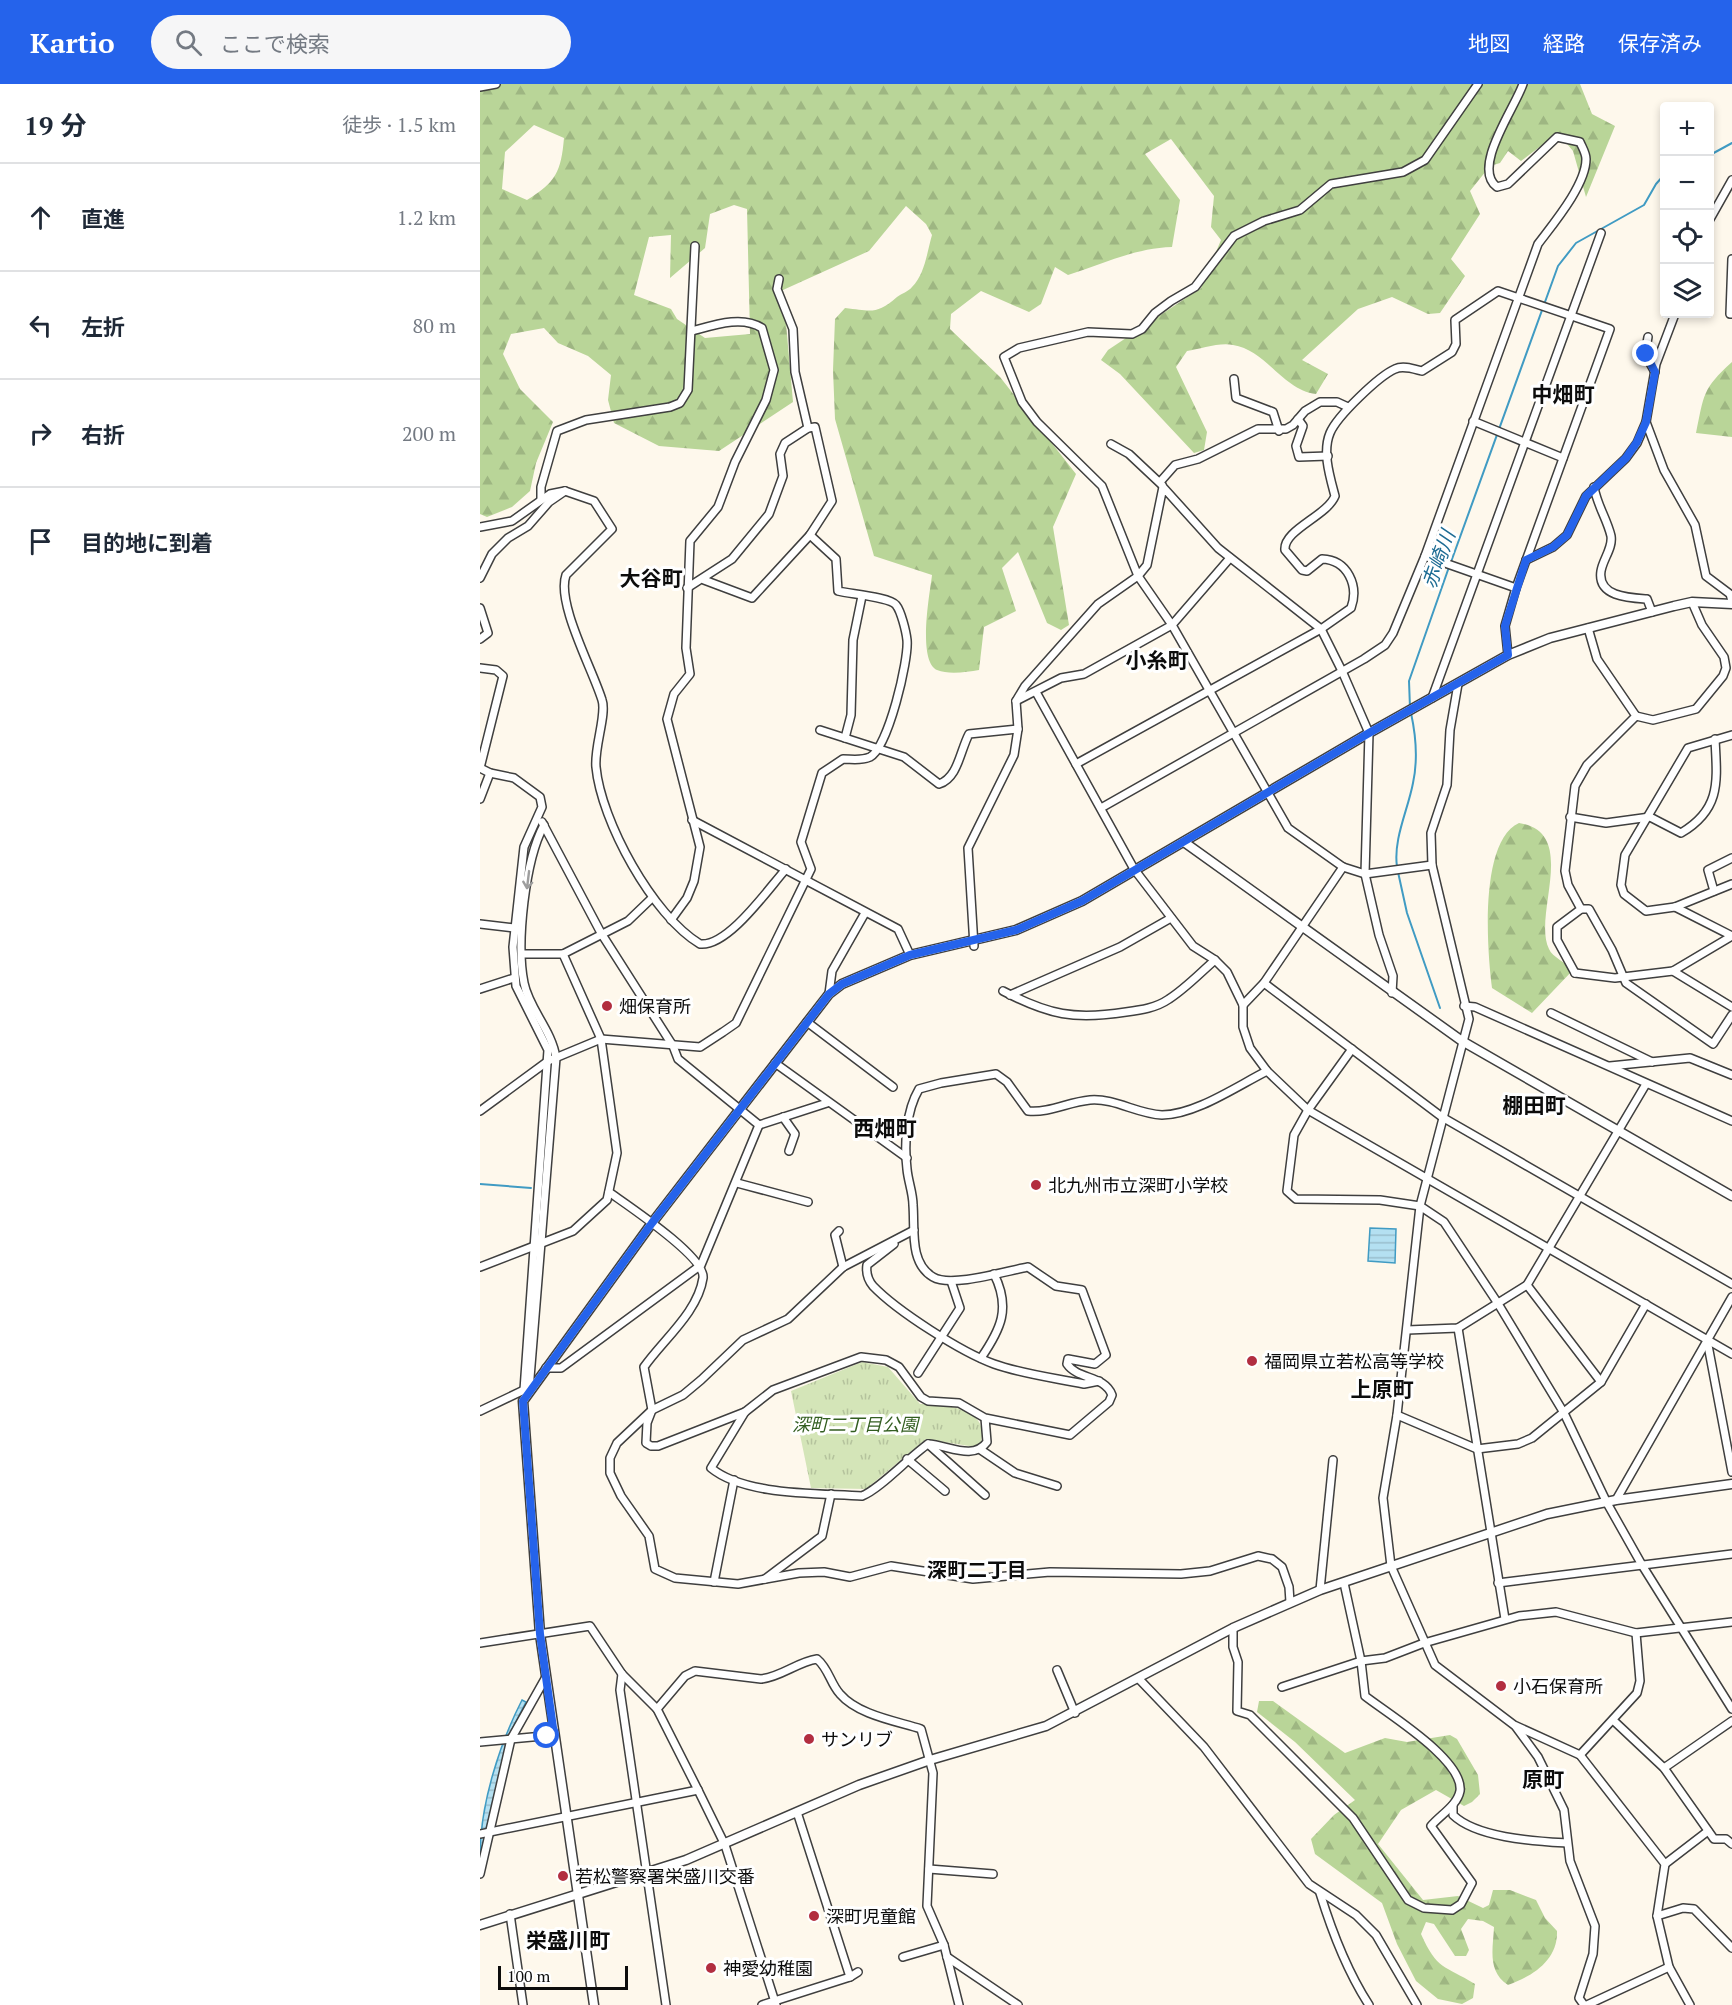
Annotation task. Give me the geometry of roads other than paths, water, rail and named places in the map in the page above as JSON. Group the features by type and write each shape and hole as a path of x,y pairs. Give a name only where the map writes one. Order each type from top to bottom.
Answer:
{"street":[{"path":"480,87 496,84"},
{"path":"1432,865 1365,874 1343,867 1288,828 1172,625 1138,576 1102,486 1037,422 1022,402 1004,357 1019,348 1078,334 1100,332 1132,334 1142,328 1155,314 1201,282 1213,261 1234,236 1264,221 1300,210 1331,184 1403,172 1417,167 1425,160 1478,84"},
{"path":"1101,808 1342,671 1385,645 1393,633 1425,556 1538,244 1567,203 1584,169 1586,157 1580,142 1557,137 1508,184 1497,187 1490,182 1487,174 1489,158 1523,84"},
{"path":"1714,212 1732,180"},
{"path":"1432,698 1601,233"},
{"path":"541,499 541,487 557,431 586,420 658,411 680,403 688,390 695,246"},
{"path":"1732,259 1730,314 1732,314"},
{"path":"779,279 777,289 793,329 795,372 808,428"},
{"path":"1076,764 1321,629 1351,608 1354,589 1351,578 1339,564 1322,559 1306,571 1298,568 1285,550 1284,544 1288,538 1333,503 1335,496 1328,456 1330,432 1348,407 1396,368 1422,371 1446,358 1456,344 1455,320 1498,291 1610,329 1516,588 1505,626 1508,655"},
{"path":"1526,560 1553,547 1567,535 1586,496 1626,458 1646,422 1655,372 1674,318"},
{"path":"671,920 687,898 698,864 700,848 667,719 674,694 690,674 686,648 690,541 717,507 735,462 766,400 774,370 762,328 752,322 718,324 692,331"},
{"path":"1648,337 1646,354 1655,372"},
{"path":"1234,379 1236,398 1273,412 1280,431"},
{"path":"974,943 968,849 1014,755 1018,729 1016,701 1025,686 1098,604 1138,576 1148,565 1161,485 1174,465 1198,459 1258,429 1280,431 1293,425 1305,411 1320,402 1337,402 1348,407"},
{"path":"1298,419 1303,426 1296,446 1299,457 1328,456"},
{"path":"1473,421 1563,458"},
{"path":"480,1411 526,1390 546,1368 652,1223 775,1063 829,994 842,984 910,955 974,943 1016,930 1082,901 1369,733 1508,655 1550,638 1588,627 1692,602 1732,602 1730,594 1706,576 1695,525 1664,470 1646,422"},
{"path":"687,588 704,580 732,559 770,514 783,476 780,454 785,443 808,428 815,427 832,501 810,536 752,598 704,580"},
{"path":"1111,444 1129,454 1230,558 1321,629 1369,733 1365,874 1379,935 1393,976 1392,993"},
{"path":"1594,487 1597,504 1611,534 1611,543 1600,573 1603,583 1611,592 1624,598 1647,598 1652,612"},
{"path":"480,527 512,521 541,499 557,491 565,491 594,501 612,529 566,575 563,584 567,609 603,704 595,748 596,769 603,799 622,843 652,898 671,920 700,944 715,942 741,920 786,869"},
{"path":"480,578 492,554 508,538 528,526 549,502 565,491"},
{"path":"480,1111 548,1061 601,1039 700,1047 736,1023 812,869 801,842 822,773 843,759 858,760 871,756 878,749 895,709 907,640 897,605 890,600 838,591 836,559 810,536"},
{"path":"1425,556 1516,588"},
{"path":"1016,701 1060,678 1084,674 1172,625 1230,558"},
{"path":"845,738 851,715 853,640 862,596"},
{"path":"1588,627 1597,660 1636,716 1653,720 1696,709 1723,676 1726,668 1724,657 1702,625 1692,602"},
{"path":"480,608 488,633 480,639"},
{"path":"480,668 496,670 503,676 480,768 490,773 514,778 540,797 542,807 524,847 514,928 514,978 548,1050 539,1244"},
{"path":"1458,684 1450,730 1447,785 1431,833 1432,865 1450,932 1464,1006 1469,1019 1420,1206 1397,1415 1383,1498 1391,1566 1435,1665 1514,1725 1580,1755 1665,1864 1658,1916 1668,1967 1690,2005"},
{"path":"1036,692 1134,869 1193,946 1215,960 1227,972 1243,1005 1243,1026 1250,1048 1267,1071 1308,1110 1732,1354"},
{"path":"1581,909 1568,885 1565,871 1575,786 1580,772 1636,716"},
{"path":"820,730 904,757 939,784 954,774 961,750 969,734 1018,729"},
{"path":"1732,735 1688,748 1650,817 1625,855 1621,885 1624,894 1646,911 1676,907 1732,884"},
{"path":"1570,817 1606,823 1650,817 1681,832 1698,823 1717,788 1715,739"},
{"path":"480,800 490,773"},
{"path":"538,816 601,933 673,1046 678,1059 741,1108 759,1125"},
{"path":"692,820 898,929 910,955"},
{"path":"544,825 534,843 528,874 522,954 524,984 554,1044 556,1058 526,1390 523,1401 540,1634 594,2005"},
{"path":"1184,842 1462,1041 1732,1197"},
{"path":"1714,891 1708,870 1732,858"},
{"path":"1243,1005 1264,983 1343,867"},
{"path":"522,954 563,954 628,921 652,898"},
{"path":"1676,907 1732,936"},
{"path":"1732,936 1673,971 1622,978 1574,975 1557,940 1557,927 1581,909 1589,909 1612,950 1622,978 1713,1044 1732,1015"},
{"path":"829,994 832,971 865,913"},
{"path":"1010,995 1120,947 1171,918"},
{"path":"480,924 514,928"},
{"path":"480,1267 573,1231 607,1200 616,1153 601,1039 563,954"},
{"path":"1003,991 1024,1003 1068,1016 1090,1018 1150,1009 1168,1000 1215,960"},
{"path":"1673,971 1732,1006"},
{"path":"480,988 514,978"},
{"path":"1264,983 1442,1117 1732,1284"},
{"path":"1464,1006 1475,1007 1732,1120"},
{"path":"1551,1012 1654,1063"},
{"path":"807,1022 893,1087"},
{"path":"1352,1049 1308,1110 1294,1136 1287,1191 1290,1197 1380,1200 1420,1206 1444,1222 1497,1302 1564,1413 1642,1565 1732,1709"},
{"path":"1608,1066 1690,1058 1732,1075"},
{"path":"775,1063 827,1103 906,1158"},
{"path":"609,1192 652,1223 701,1265 704,1277 684,1317 644,1367 652,1410 647,1423 646,1443 651,1446 745,1412 781,1386 861,1357 886,1360 899,1367 921,1397 928,1401 959,1403 985,1418 1070,1435 1109,1402 1112,1395 1110,1389 1099,1381 1071,1369 1067,1364 1068,1359 1095,1364 1106,1355 1082,1290 1048,1282 1033,1268 951,1281 932,1277 921,1266 916,1255 913,1203 906,1158 910,1103 919,1089 996,1074 1007,1082 1028,1111 1043,1112 1089,1100 1107,1100 1161,1115 1192,1109 1267,1071"},
{"path":"1407,1330 1458,1328 1527,1285 1616,1130 1646,1084"},
{"path":"759,1125 827,1103"},
{"path":"783,1117 795,1134 789,1152"},
{"path":"546,1368 561,1368 701,1265 737,1183 759,1125"},
{"path":"737,1183 808,1202"},
{"path":"839,1230 835,1235 843,1267"},
{"path":"914,1230 843,1267 788,1319 743,1340 683,1395 652,1410 617,1443 610,1458 609,1473 621,1496 649,1536 655,1569 675,1578 738,1584 762,1582 799,1573 824,1572 850,1577 891,1566 973,1579 1050,1572 1181,1574 1210,1571 1258,1556 1272,1560 1282,1567 1289,1587 1290,1602"},
{"path":"899,1238 867,1265 866,1271 872,1284 896,1305 943,1336 996,1364 1084,1384 1099,1381"},
{"path":"981,1358 997,1334 1004,1308 1001,1288 994,1274"},
{"path":"918,1373 960,1308 951,1281"},
{"path":"1527,1285 1601,1382"},
{"path":"1611,1501 1732,1297"},
{"path":"1397,1415 1478,1449 1518,1444 1532,1438 1601,1382 1646,1304"},
{"path":"1458,1328 1505,1619"},
{"path":"1707,1340 1732,1472"},
{"path":"745,1412 711,1468 734,1480 781,1492 862,1496 872,1492 907,1459 928,1444 973,1453 981,1450 987,1442 985,1418"},
{"path":"928,1444 985,1495"},
{"path":"981,1450 1015,1473 1057,1486"},
{"path":"907,1459 945,1491"},
{"path":"1320,1590 1333,1460"},
{"path":"714,1582 734,1480"},
{"path":"480,1924 646,1870 686,1860 859,1785 930,1760 1021,1735 1075,1713 1233,1628 1320,1590 1547,1514 1611,1501 1732,1484"},
{"path":"762,1582 822,1536 831,1494"},
{"path":"1498,1583 1732,1554"},
{"path":"1233,1628 1233,1647 1238,1662 1238,1711 1250,1715 1353,1818 1408,1900 1424,1908 1452,1910 1461,1904 1472,1883 1431,1830 1431,1826 1453,1805 1460,1792 1456,1771 1438,1753 1365,1696 1361,1661 1344,1583"},
{"path":"1282,1687 1361,1661 1385,1658 1424,1643 1505,1619 1556,1612 1636,1633 1732,1622"},
{"path":"480,1643 590,1626 622,1674 657,1709 725,1845 775,2004"},
{"path":"1580,1755 1637,1694 1640,1681 1636,1633"},
{"path":"657,1709 685,1676 695,1671 761,1679 818,1659 826,1666 841,1695 852,1705 921,1729 933,1773 927,1906 944,1945 959,2005"},
{"path":"1057,1670 1075,1713"},
{"path":"622,1674 620,1690 666,2005"},
{"path":"480,1874 511,1739 546,1677"},
{"path":"1139,1679 1204,1747 1309,1884 1356,1915 1376,1935 1417,2005"},
{"path":"1614,1721 1664,1768 1714,1839 1726,1839 1732,1844"},
{"path":"1664,1768 1732,1721"},
{"path":"1514,1725 1538,1757 1564,1810 1566,1843 1575,1877 1595,1926 1593,1954 1579,1998 1586,2005 1668,1967"},
{"path":"480,1742 554,1735"},
{"path":"480,1834 698,1790"},
{"path":"1453,1805 1453,1815 1461,1823 1477,1830 1528,1840 1566,1843"},
{"path":"797,1812 850,1977"},
{"path":"1665,1864 1708,1831"},
{"path":"929,1869 993,1874"},
{"path":"1320,1893 1356,1986 1369,2005"},
{"path":"1658,1916 1683,1908 1694,1909 1732,1948"},
{"path":"510,1914 524,2005"},
{"path":"903,1957 944,1945"},
{"path":"947,1958 1018,2005"},
{"path":"762,2005 775,2004 858,1972"}],"water":[{"path":"1370,1228 1396,1229 1395,1263 1368,1261"},
{"path":"522,1700 526,1702 508,1737 480,1856 483,1816 492,1776"}],"waterway":[{"name":"赤崎川","path":"1714,153 1732,143"},
{"name":"赤崎川","path":"1451,562 1558,266 1576,243 1644,205 1660,180"},
{"name":"赤崎川","path":"1410,708 1409,681 1449,567"},
{"name":"赤崎川","path":"1397,867 1399,835 1416,766 1411,713"},
{"name":"赤崎川","path":"1398,872 1407,913 1440,1008"},
{"path":"480,1184 531,1188"}],"place":[{"name":"畑保育所","path":"607,1006"},
{"name":"北九州市立深町小学校","path":"1036,1185"},
{"name":"福岡県立若松高等学校","path":"1252,1361"},
{"name":"小石保育所","path":"1501,1686"},
{"name":"サンリブ","path":"809,1739"},
{"name":"若松警察署栄盛川交番","path":"563,1876"},
{"name":"深町児童館","path":"814,1916"},
{"name":"神愛幼稚園","path":"711,1968"}],"district":[{"name":"中畑町","path":"1563,394"},
{"name":"大谷町","path":"651,578"},
{"name":"小糸町","path":"1157,660"},
{"name":"棚田町","path":"1534,1105"},
{"name":"西畑町","path":"885,1128"},
{"name":"上原町","path":"1382,1389"},
{"name":"深町二丁目","path":"977,1569"},
{"name":"原町","path":"1543,1779"},
{"name":"栄盛川町","path":"568,1940"}],"park label":[{"name":"深町二丁目公園","path":"855,1424"}]}
